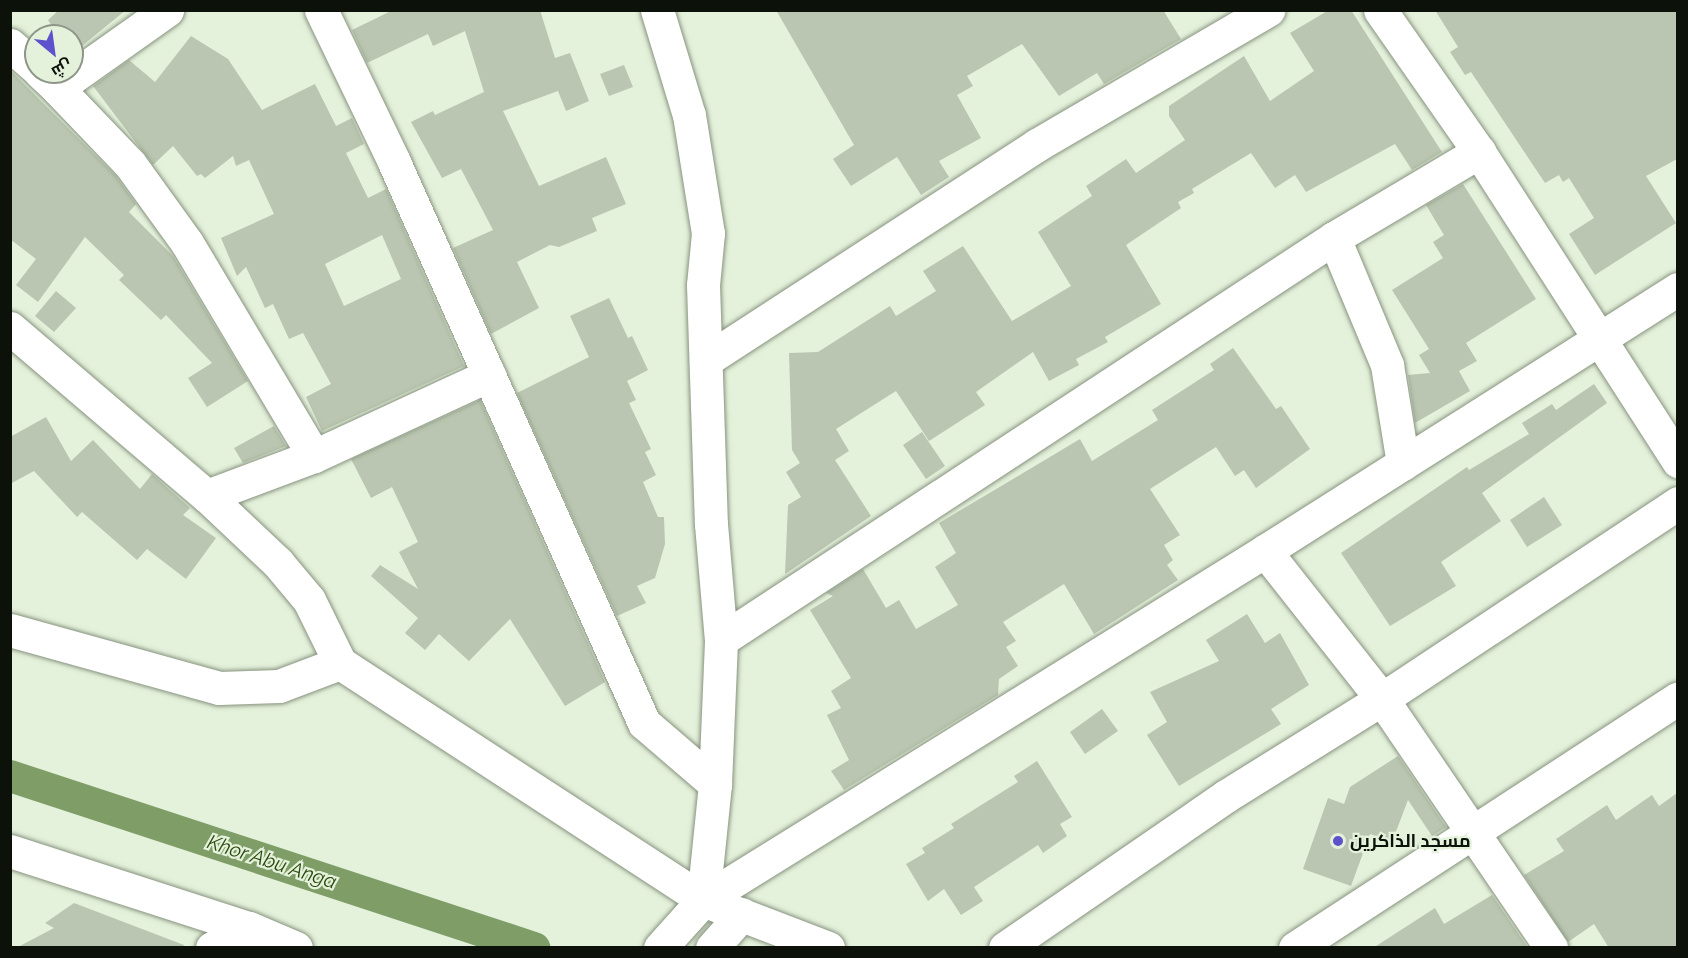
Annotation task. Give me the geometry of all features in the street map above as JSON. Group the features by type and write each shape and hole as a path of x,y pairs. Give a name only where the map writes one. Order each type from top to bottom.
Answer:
{"street":[{"path":"84,55 167,10"},
{"path":"321,10 489,375 644,723 715,784"},
{"path":"706,360 1037,146 1268,10"},
{"path":"1380,10 1479,152 1677,461"},
{"path":"666,14 689,115 708,233 703,285 711,524 722,640 715,784 704,900"},
{"path":"10,45 24,58"},
{"path":"52,84 130,165 187,243 314,456"},
{"path":"722,640 1334,238 1479,152"},
{"path":"1334,238 1375,329 1387,366 1403,464"},
{"path":"660,948 704,900 1265,551 1677,288"},
{"path":"10,328 207,496 278,563 309,600 340,663 704,900 828,948"},
{"path":"207,496 314,456 489,375"},
{"path":"1005,948 1226,796 1382,699 1677,502"},
{"path":"1265,551 1382,699 1551,948"},
{"path":"10,630 219,687 279,686 340,663"},
{"path":"1295,948 1677,699"},
{"path":"10,850 249,928 296,948"},
{"path":"712,948 742,914"},
{"path":"212,948 249,928"}],"building":[{"path":"59,10 126,10 84,44 84,24 50,24 48,20"},
{"path":"393,10 540,10 555,58 570,53 589,101 566,111 558,91 503,111 539,186 606,157 626,204 592,218 597,231 559,247 550,245 517,262 539,308 491,334 453,248 493,230 461,169 442,178 411,122 433,111 435,115 484,92 465,31 433,46 428,34 367,63 352,30"},
{"path":"776,10 1163,10 1181,39 1104,84 1097,73 1059,96 1022,44 967,76 973,86 957,95 981,138 939,161 949,177 921,195 897,157 851,186 833,159 854,145"},
{"path":"1329,10 1351,10 1442,152 1412,170 1395,144 1306,192 1295,175 1275,188 1251,153 1192,189 1194,193 1178,202 1181,208 1126,245 1161,304 1105,337 1108,342 1076,359 1079,365 1049,381 1033,352 976,392 985,405 929,441 896,391 836,429 849,451 835,460 871,516 785,574 788,505 801,497 786,472 800,463 792,450 789,353 818,352 890,306 896,316 936,291 923,271 963,246 1012,321 1071,286 1038,232 1092,196 1086,186 1126,159 1136,173 1185,140 1169,116 1169,106 1244,56 1270,101 1314,71 1290,33"},
{"path":"1435,10 1677,10 1677,159 1646,176 1676,223 1595,275 1569,234 1594,218 1569,178 1563,182 1559,175 1545,183 1471,72 1465,75 1450,52 1458,47"},
{"path":"191,36 228,59 262,110 315,84 336,126 352,118 364,144 346,153 368,198 386,189 464,366 322,431 306,397 331,384 303,333 289,339 273,304 265,308 246,267 237,276 221,238 274,214 249,160 236,166 233,156 205,178 201,174 197,176 173,146 153,165 93,86 129,60 155,82","holes":["382,235 401,279 344,306 325,264"]},
{"path":"624,65 633,87 609,96 600,74"},
{"path":"10,70 116,176 136,204 129,212 173,256 248,381 207,407 188,378 212,363 166,315 161,320 119,280 124,275 85,237 38,302 16,285 36,259 10,239"},
{"path":"1463,184 1536,299 1466,343 1477,361 1459,371 1470,391 1415,423 1408,375 1430,373 1419,355 1429,349 1392,290 1443,258 1433,242 1444,235 1426,205"},
{"path":"56,291 76,308 54,332 35,316"},
{"path":"609,298 628,338 632,336 648,370 627,381 636,400 629,403 651,449 645,452 656,475 643,482 658,517 664,517 665,544 655,578 637,586 646,603 617,616 517,393 589,357 570,316"},
{"path":"1233,348 1276,409 1281,406 1310,449 1256,488 1244,470 1235,476 1216,447 1150,489 1180,535 1164,545 1173,560 1167,565 1178,580 1094,634 1064,584 1003,622 1016,641 1006,647 1018,666 999,679 998,695 844,790 831,771 849,760 827,715 841,708 831,691 851,678 810,610 833,596 826,593 863,569 886,608 899,600 916,629 958,605 935,567 956,553 939,523 1080,439 1092,461 1158,420 1152,410 1214,370 1210,364"},
{"path":"1594,384 1607,403 1482,493 1501,521 1441,562 1456,586 1390,626 1341,553 1467,467 1469,470 1529,434 1522,423 1552,404 1556,410"},
{"path":"480,400 605,682 565,706 510,619 469,661 439,634 425,650 405,633 418,618 371,576 380,565 418,589 399,552 418,542 392,487 371,498 351,459"},
{"path":"46,417 71,461 93,440 140,489 152,474 190,508 183,515 216,538 186,579 147,549 137,560 82,512 77,517 34,471 10,484 10,437"},
{"path":"274,426 286,446 243,463 234,448"},
{"path":"922,432 945,466 926,479 903,445"},
{"path":"1544,497 1562,525 1527,547 1510,520"},
{"path":"1247,614 1265,643 1280,633 1309,685 1271,709 1281,724 1179,786 1147,735 1167,722 1150,692 1219,661 1206,640"},
{"path":"1102,709 1118,731 1085,754 1070,732"},
{"path":"1398,756 1446,827 1432,836 1408,800 1392,842 1370,834 1351,886 1303,869 1328,798 1344,804 1350,787"},
{"path":"1037,761 1072,817 1060,824 1067,836 1043,853 1038,845 974,887 983,901 961,915 944,889 928,901 906,864 925,853 922,848 954,828 951,824 1018,782 1014,776"},
{"path":"1677,793 1677,948 1609,948 1594,924 1568,942 1524,875 1564,851 1556,839 1607,805 1616,820 1652,795 1659,806"},
{"path":"1492,895 1528,948 1373,948 1435,908 1444,924"},
{"path":"74,903 184,945 183,948 16,948 54,928 45,923"}],"waterway":[{"name":"Khor Abu Anga","path":"10,776 534,948"}],"place":[{"name":"مسجد الذاكرين","path":"1338,841"}]}
